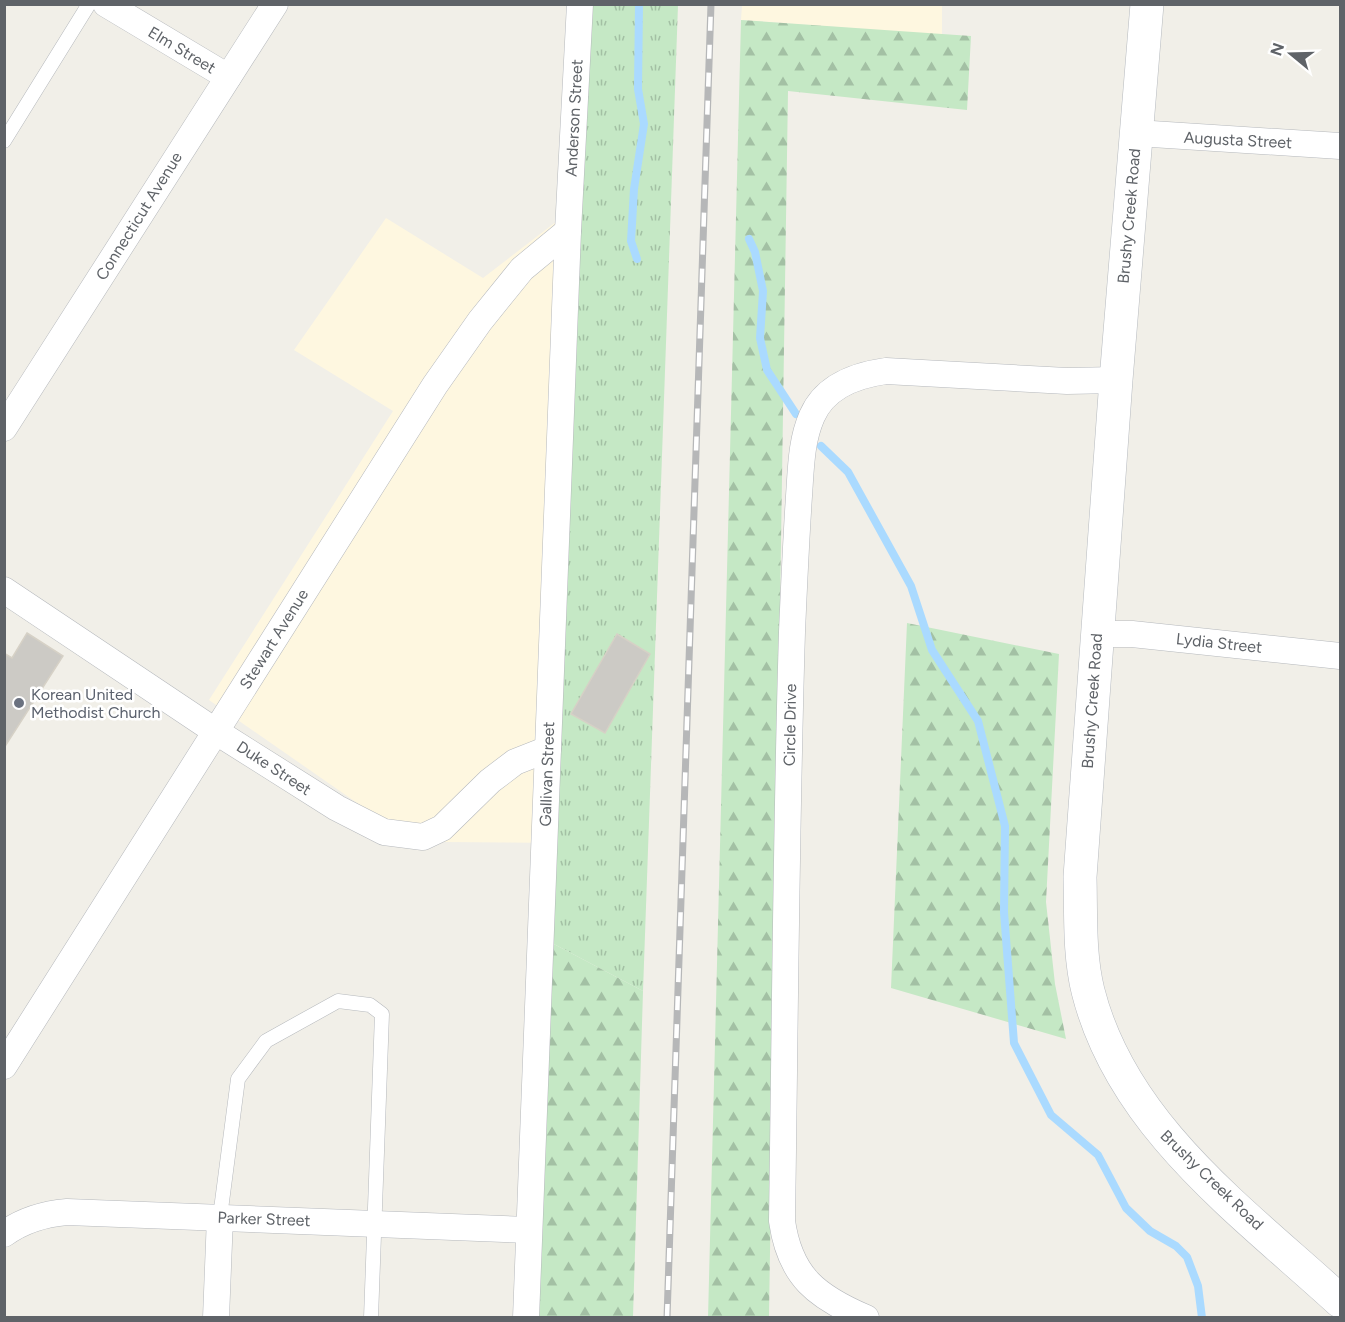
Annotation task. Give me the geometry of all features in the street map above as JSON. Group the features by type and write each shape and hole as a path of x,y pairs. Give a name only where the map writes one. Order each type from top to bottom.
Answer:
{"street":[{"name":"Elm Street","path":"106,4 228,77"},
{"name":"Connecticut Avenue","path":"4,428 275,4"},
{"name":"Anderson Street","path":"568,231 580,4"},
{"name":"Brushy Creek Road","path":"1147,4 1116,380 1080,877 1083,957 1096,1020 1120,1074 1151,1120 1193,1166 1341,1301"},
{"name":"Augusta Street","path":"1136,133 1341,146"},
{"name":"Stewart Avenue","path":"4,1066 447,367 522,269 568,231"},
{"name":"Gallivan Street","path":"526,1317 568,231"},
{"name":"Circle Drive","path":"866,1317 842,1307 813,1288 791,1258 782,1221 795,543 805,434 813,413 824,398 835,388 867,374 886,371 1067,381 1116,380"},
{"name":"Duke Street","path":"4,590 215,731 337,808 384,832 423,837 442,828 490,781 515,762 548,749"},
{"name":"Lydia Street","path":"1097,634 1132,634 1341,656"},
{"name":"Parker Street","path":"4,1234 26,1221 57,1213 220,1217 529,1230"},
{"path":"216,1317 220,1217"}],"lane":[{"path":"4,141 89,4"},
{"path":"220,1217 238,1079 266,1041 338,1000 370,1005 382,1014 371,1317"}],"shaded area":[{"path":"742,5 942,5 942,35 741,20"},
{"path":"583,201 555,843 443,842 383,821 209,700 393,411 294,350 386,218 483,278"}],"green space":[{"path":"590,5 678,5 643,991 550,942"},
{"path":"741,20 971,36 967,110 788,91 769,1317 708,1318"},
{"path":"907,623 1059,654 1046,902 1055,984 1066,1039 891,988"},
{"path":"550,942 643,991 633,1317 533,1318"}],"building":[{"name":"Korean United Methodist Church","path":"27,633 63,656 4,748 4,653 12,658"},
{"path":"617,634 650,654 605,733 571,714"}],"waterway":[{"path":"637,259 631,241 634,189 644,124 638,89 639,4"},
{"path":"749,239 755,252 763,291 760,338 767,370 796,414"},
{"path":"821,446 848,472 911,586 932,650 978,721 1005,826 1004,912 1014,1043 1051,1115 1098,1155 1126,1208 1150,1231 1176,1246 1187,1257 1198,1286 1202,1318"}],"railway":[{"path":"667,1318 711,4"}],"place":[{"name":"Korean United Methodist Church","path":"19,703"}]}
